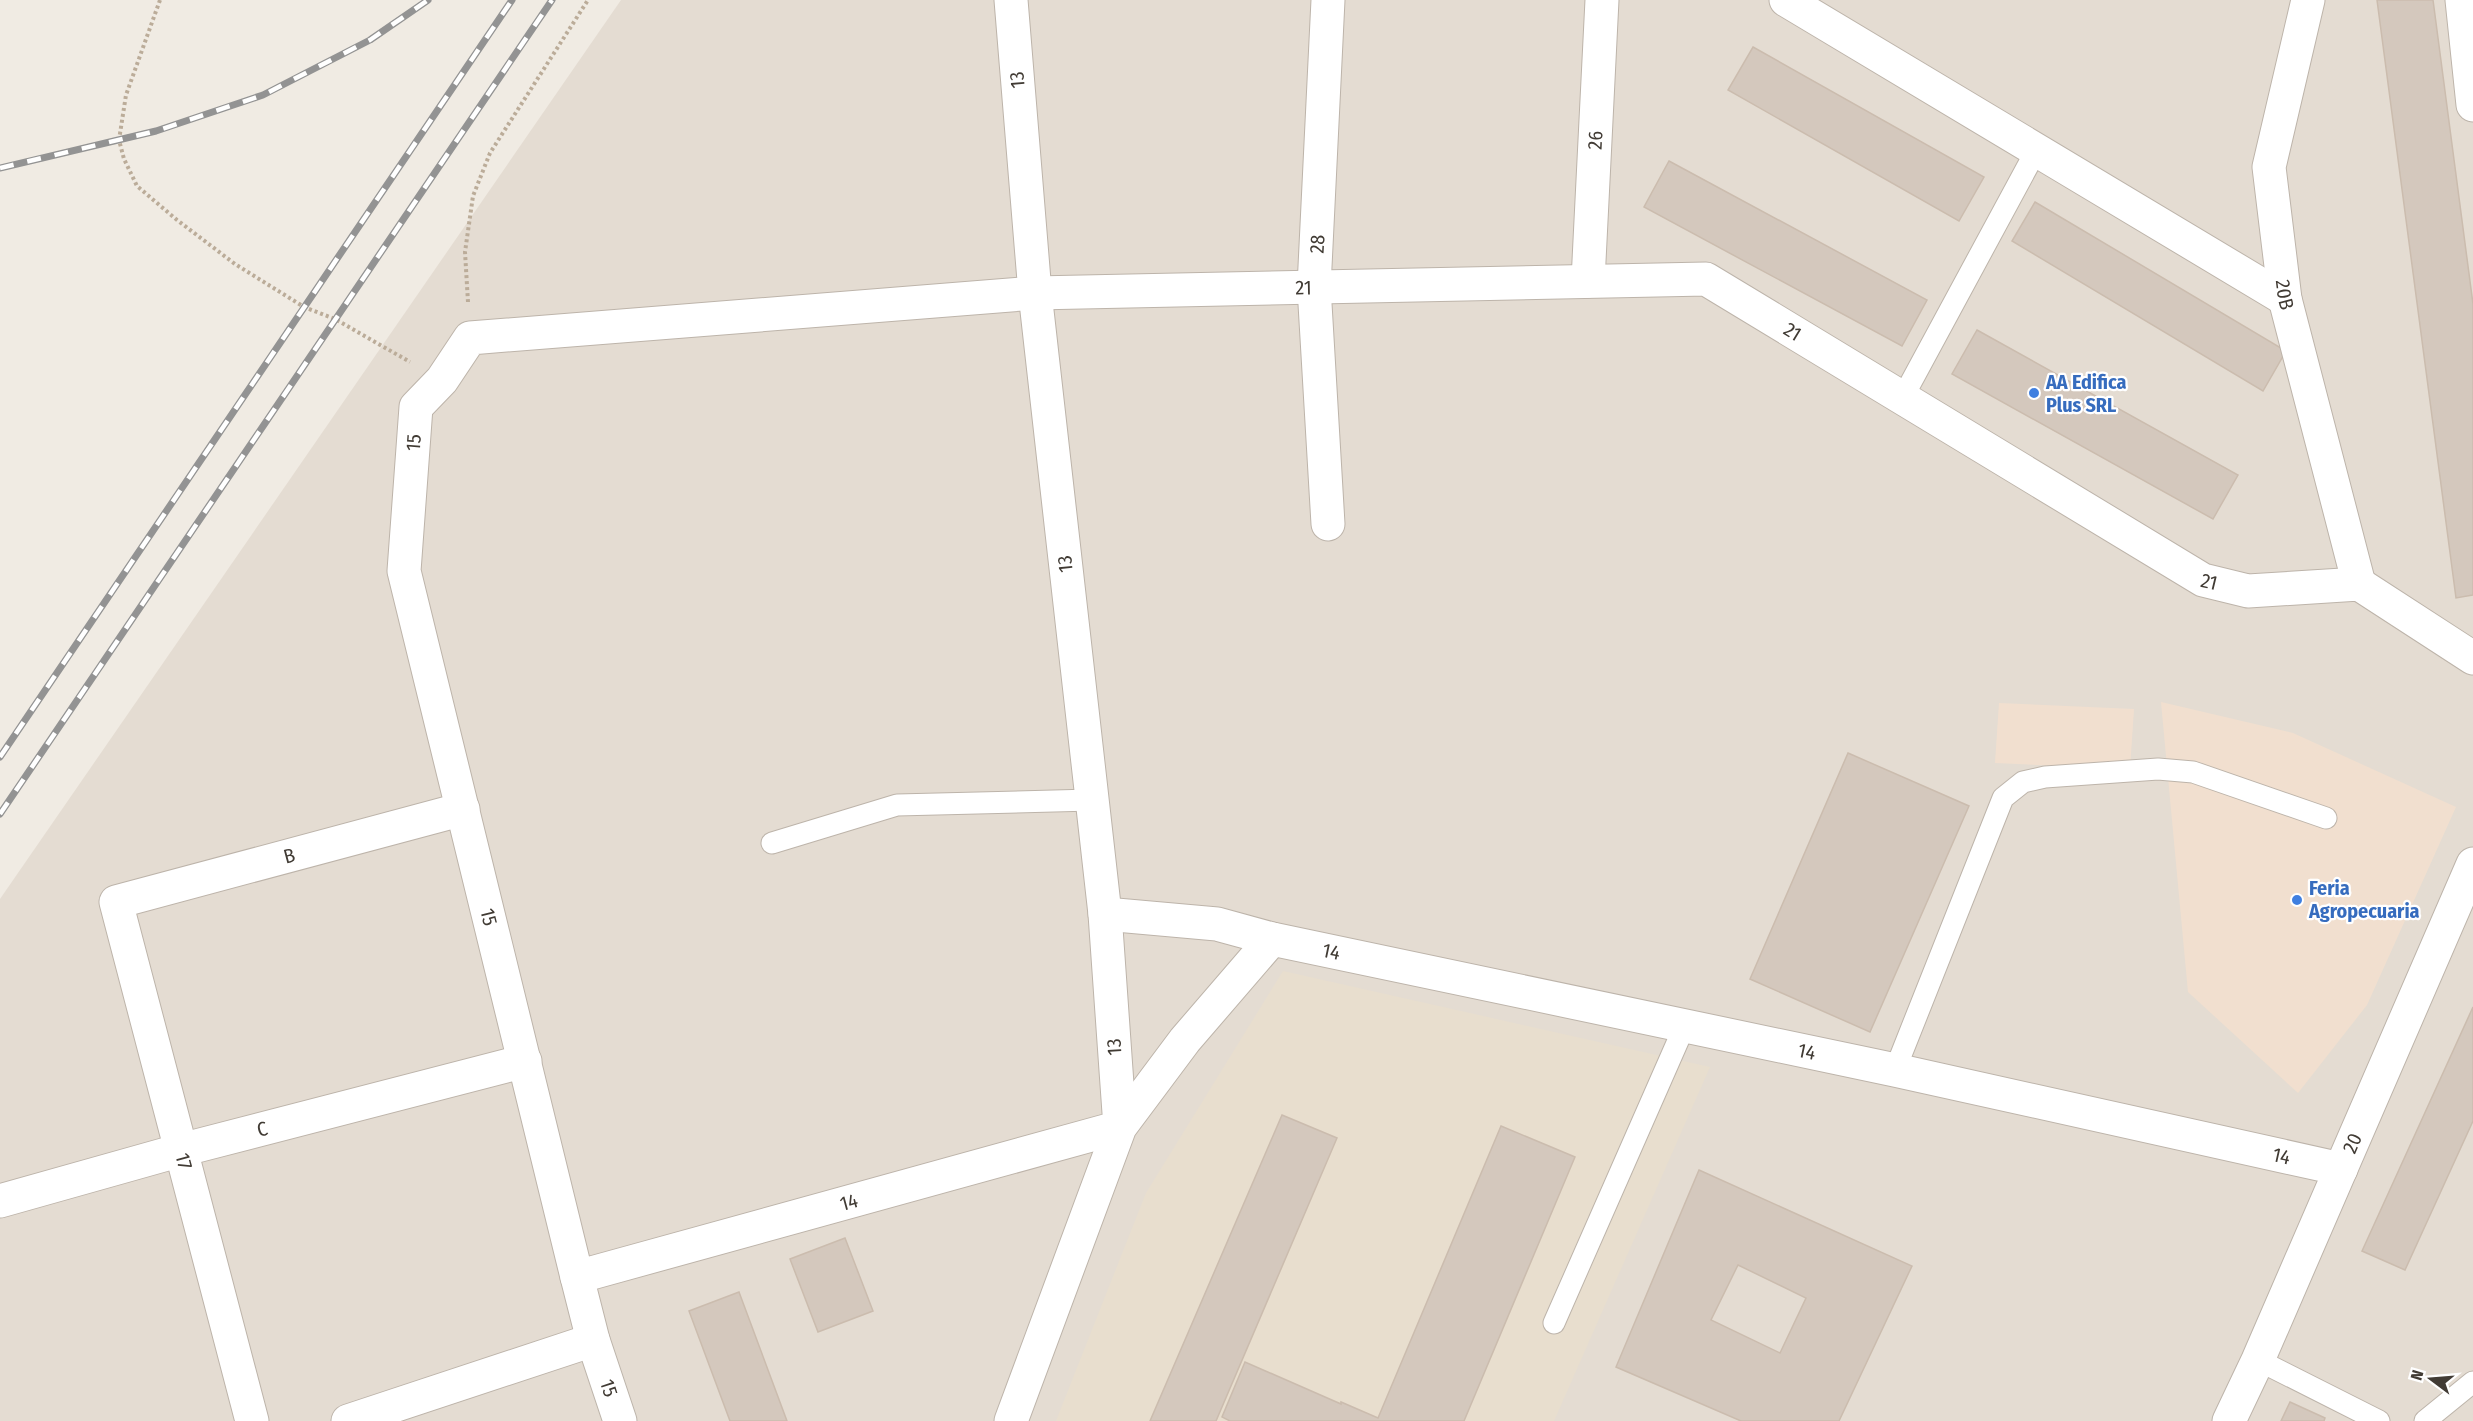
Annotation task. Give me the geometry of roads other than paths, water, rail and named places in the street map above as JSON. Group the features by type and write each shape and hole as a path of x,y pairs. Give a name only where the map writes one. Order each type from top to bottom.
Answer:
{"street":[{"name":"13","path":"1011,0 1035,292 1105,914 1120,1127"},
{"name":"28","path":"1328,0 1314,287 1328,524"},
{"name":"26","path":"1588,281 1602,0"},
{"path":"1786,0 2285,299"},
{"name":"20B","path":"2308,0 2269,167 2285,299 2359,584"},
{"path":"2462,0 2473,105"},
{"name":"21","path":"416,407 442,380 470,338 1035,292 1706,279 2203,580 2248,591 2359,584"},
{"name":"15","path":"416,407 404,571 593,1340 620,1421"},
{"path":"2359,584 2473,658"},
{"name":"B","path":"116,902 463,809"},
{"name":"20","path":"2229,1421 2258,1360 2473,864"},
{"name":"17","path":"116,902 252,1421"},
{"name":"14","path":"1105,914 1217,924 1272,939 1895,1070 2341,1169"},
{"name":"13","path":"1011,1421 1120,1127 1185,1040 1272,939"},
{"name":"C","path":"0,1201 181,1150 525,1061"},
{"name":"14","path":"577,1276 1120,1127"},
{"path":"348,1421 593,1340"}],"lane":[{"path":"1903,397 2037,149"},
{"path":"1895,1070 2002,798 2023,782 2045,777 2158,769 2193,772 2326,818"},
{"path":"772,843 897,805 1092,800"},
{"path":"1554,1323 1685,1025"},
{"path":"2258,1360 2379,1421"},
{"path":"2425,1421 2473,1382"}],"railway":[{"path":"0,168 156,131 263,95 370,40 428,0"},
{"path":"0,757 512,0"},
{"path":"0,814 552,0"}],"place":[{"name":"AA Edifica Plus SRL","path":"2034,393"},
{"name":"Feria Agropecuaria","path":"2297,900"}]}
